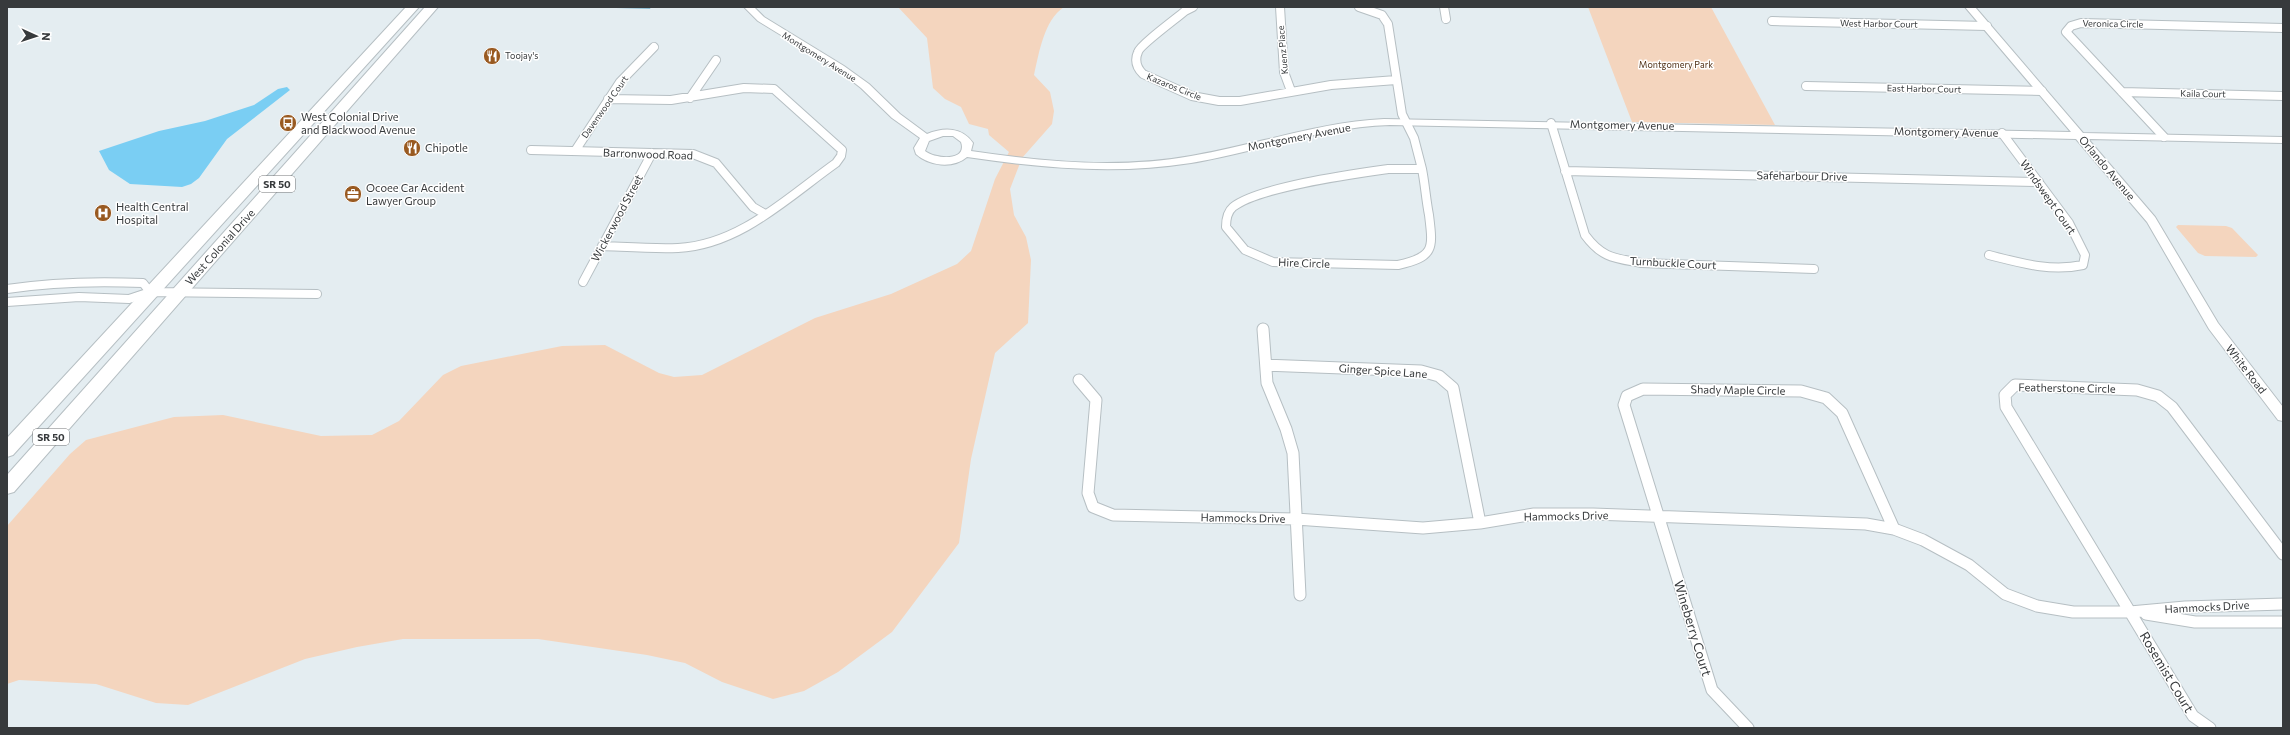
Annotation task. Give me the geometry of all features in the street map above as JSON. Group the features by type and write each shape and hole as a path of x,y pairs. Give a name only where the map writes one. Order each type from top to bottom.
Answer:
{"highway":[{"name":"West Colonial Drive","path":"7,450 150,292 413,7"},
{"name":"West Colonial Drive","path":"7,487 432,7"}],"street":[{"name":"Montgomery Avenue","path":"749,7 761,19 841,68 865,86 896,116 926,138"},
{"name":"Kazaros Circle","path":"1193,7 1185,11 1138,50 1136,60 1137,68 1143,74 1206,100 1222,102 1236,102 1291,91 1366,81 1396,80"},
{"name":"Kuenz Place","path":"1280,7 1284,72 1291,91"},
{"path":"1359,7 1382,15 1388,24 1402,114 1407,122"},
{"path":"1444,7 1446,19"},
{"name":"Orlando Avenue","path":"1970,7 2080,135 2159,231 2204,312 2225,342"},
{"name":"West Harbor Court","path":"1772,21 1986,26"},
{"name":"Veronica Circle","path":"2164,137 2066,32 2071,26 2081,23 2283,28"},
{"name":"Davenwood Court","path":"575,151 620,82 654,47"},
{"path":"690,98 716,60"},
{"path":"602,246 679,248 723,238 743,230 836,163 842,156 842,150 774,89 754,85 690,98 665,100 608,99"},
{"name":"East Harbor Court","path":"1806,86 2042,91"},
{"name":"Kaila Court","path":"2122,92 2283,96"},
{"name":"Montgomery Avenue","path":"965,153 1028,162 1110,166 1151,165 1190,160 1362,124 1407,122 1551,123 2283,140"},
{"name":"Hire Circle","path":"1407,122 1422,169 1433,242 1427,253 1416,262 1398,265 1272,262 1252,256 1242,249 1226,227 1227,218 1232,208 1253,196 1359,173 1390,169 1422,169"},
{"name":"Turnbuckle Court","path":"1551,123 1585,235 1596,250 1610,256 1641,263 1814,269"},
{"path":"939,133 956,134 962,136 968,143 965,153 959,157 943,162 927,159 920,152 919,147 926,138 939,133"},
{"name":"Windswept Court","path":"1989,255 2028,266 2070,269 2083,265 2085,255 2069,223 2002,133"},
{"name":"Barronwood Road","path":"531,150 693,154 707,158 716,163 753,207 765,214"},
{"name":"Wickerwood Street","path":"583,282 652,153"},
{"name":"Safeharbour Drive","path":"1565,171 2038,182"},
{"path":"7,289 24,286 101,281 143,283 150,292"},
{"path":"7,302 79,297 129,299 150,292 316,294"},
{"path":"1263,329 1270,390 1286,429 1293,453 1300,596"},
{"name":"White Road","path":"2225,342 2283,416"},
{"name":"Ginger Spice Lane","path":"1266,365 1421,371 1439,376 1453,388 1480,523"},
{"name":"Hammocks Drive","path":"1079,380 1096,400 1088,493 1093,507 1113,515 1296,519 1423,528 1480,523 1534,514 1594,514 1866,524 1894,529 1924,540 1969,565 2005,594 2037,606 2074,612 2130,612 2185,607 2283,604"},
{"name":"Featherstone Circle","path":"2130,612 2006,407 2005,395 2016,385 2137,390 2158,396 2172,407 2283,554"},
{"name":"Shady Maple Circle","path":"1658,517 1624,405 1627,396 1643,389 1801,391 1826,398 1842,413 1894,529"},
{"name":"Wineberry Court","path":"1658,517 1712,690 1748,728"},
{"name":"Hammocks Drive","path":"2130,612 2195,622 2283,622"},
{"name":"Rosemist Court","path":"2130,612 2193,716 2210,728"}],"green space":[{"path":"898,7 1064,7 1057,13 1047,28 1040,47 1034,75 1050,92 1054,111 1052,124 1022,158 1010,189 1014,215 1026,237 1031,260 1028,323 995,353 971,459 959,543 892,632 838,672 804,691 773,699 722,682 685,663 647,655 538,639 403,639 357,647 305,659 188,705 156,703 96,684 19,680 7,684 7,526 70,454 86,440 174,417 223,415 321,436 372,435 399,421 443,375 461,366 562,346 605,345 659,373 674,377 702,375 815,318 891,294 957,264 971,251 995,179 1009,152 989,135 988,129 969,124 961,107 945,99 933,88 927,38"},
{"name":"Montgomery Park","path":"1588,7 1711,7 1775,125 1632,122"},
{"path":"2178,225 2226,226 2232,228 2258,255 2256,257 2205,256 2198,253 2176,227"}],"water":[{"path":"287,87 290,90 227,139 199,178 191,184 182,187 130,184 109,170 99,151 159,131 205,121 254,105 278,89"}],"place":[{"name":"Toojay's","path":"492,56"},
{"name":"West Colonial Drive and Blackwood Avenue","path":"288,123"},
{"name":"Chipotle","path":"412,148"},
{"name":"Ocoee Car Accident Lawyer Group","path":"353,194"},
{"name":"Health Central Hospital","path":"103,213"}]}
